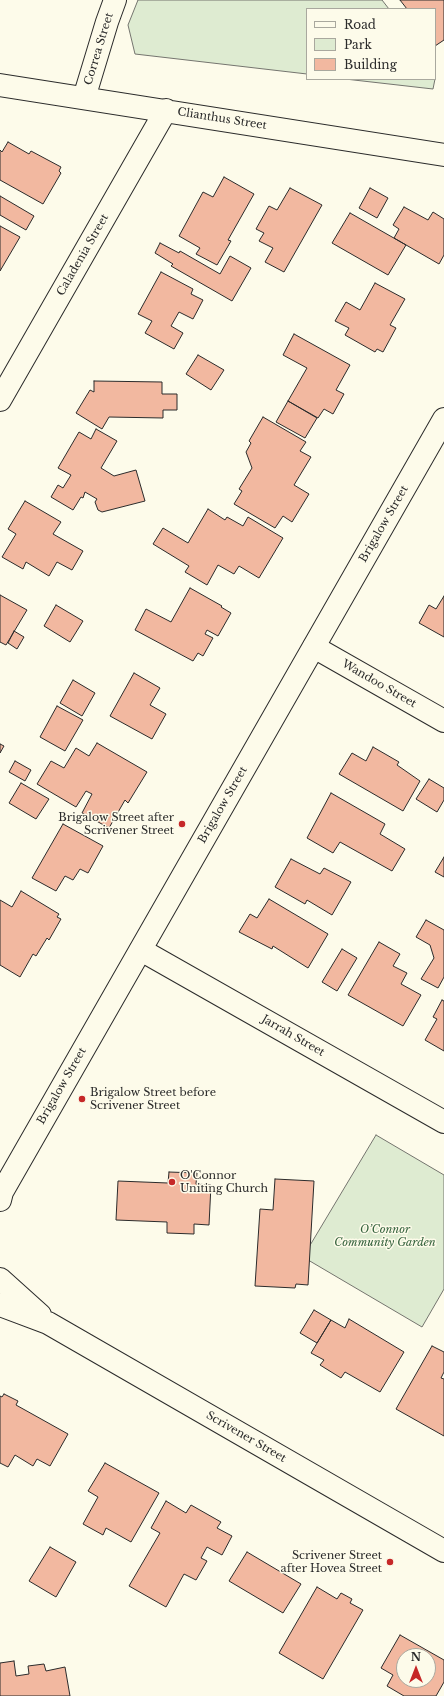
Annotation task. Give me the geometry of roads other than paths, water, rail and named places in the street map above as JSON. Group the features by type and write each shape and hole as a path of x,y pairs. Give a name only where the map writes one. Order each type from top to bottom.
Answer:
{"street":[{"name":"Correa Street","path":"84,98 106,22 115,0"},
{"name":"Clianthus Street","path":"0,84 444,155"},
{"name":"Caladenia Street","path":"0,400 166,110"},
{"name":"Brigalow Street","path":"1,1195 444,419"},
{"name":"Wandoo Street","path":"314,647 444,721"},
{"name":"Jarrah Street","path":"141,950 444,1122"},
{"name":"Scrivener Street","path":"0,1279 48,1323"},
{"name":"Scrivener Street","path":"0,1305 48,1323 444,1551"}],"place":[{"name":"Brigalow Street after Scrivener Street","path":"182,824"},
{"name":"Brigalow Street before Scrivener Street","path":"82,1099"},
{"name":"O'Connor Uniting Church","path":"172,1182"},
{"name":"Scrivener Street after Hovea Street","path":"390,1562"}],"park label":[{"name":"O’Connor Community Garden","path":"385,1236"}]}
